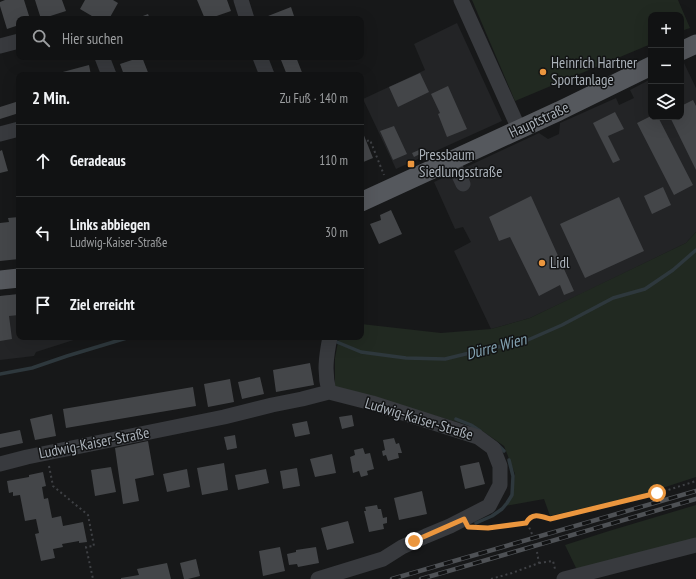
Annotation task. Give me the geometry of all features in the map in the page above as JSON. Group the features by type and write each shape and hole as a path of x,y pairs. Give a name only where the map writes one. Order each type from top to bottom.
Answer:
{"main road":[{"path":"684,50 696,44"},
{"name":"Hauptstraße","path":"364,201 559,111 648,67"},
{"path":"0,280 16,278"}],"street":[{"path":"241,0 246,16"},
{"path":"461,0 519,129"},
{"path":"0,46 16,42"},
{"path":"103,60 108,72"},
{"path":"261,60 266,72"},
{"path":"0,134 16,130"},
{"path":"452,160 463,184"},
{"path":"328,344 325,367 329,392"},
{"name":"Ludwig-Kaiser-Straße","path":"0,464 27,457 216,419 272,405 302,400 329,392 372,403 478,437 493,448 500,466 500,485 489,506 402,547 385,564 318,579"},
{"path":"564,579 696,545"}],"path":[{"path":"367,141 370,140 389,190"},
{"path":"47,453 53,486 88,515 94,546 86,548 93,579"},
{"path":"464,519 468,527 488,528 526,523 528,519 537,515 550,519 646,496 696,481"},
{"path":"526,523 532,534"},
{"path":"537,552 539,563"},
{"path":"491,579 539,563 553,561"}],"shaded area":[{"name":"Heinrich Hartner Sportanlage","path":"472,0 678,0 683,12 648,12 648,45 515,101"},
{"name":"Heinrich Hartner Sportanlage","path":"684,14 690,28 684,30"},
{"path":"457,23 502,121 396,169 364,99 425,70 414,44"},
{"path":"684,63 696,88 696,232 686,243 583,293 530,318 491,329 454,251 471,242 463,227 455,229 434,182 539,133 548,139 559,134 560,123 616,98 619,105 634,98 630,90 648,81 648,120 684,120"},
{"path":"696,232 696,477 644,494 550,516 544,499 505,506 513,489 515,474 504,446 478,428 335,387 335,358 338,340 364,340 364,324 441,333 491,329 530,318 686,243"},
{"path":"16,294 16,340 74,340 36,352 34,356 0,360 0,296"},
{"path":"696,505 696,538 577,570 565,545 609,531"}],"building":[{"path":"5,0 24,0 29,16 16,16 16,26 7,29 0,2"},
{"path":"35,0 62,0 66,11 50,16 40,16"},
{"path":"85,0 113,0 118,3 111,16 92,16 80,9"},
{"path":"197,0 227,0 231,11 217,16 204,16"},
{"path":"291,7 294,16 268,16"},
{"path":"132,60 143,60 148,72 123,72 120,64"},
{"path":"281,60 297,60 302,72 286,72"},
{"path":"89,65 90,72 63,72"},
{"path":"420,73 429,92 398,107 389,87"},
{"path":"448,86 467,129 447,137 438,114 440,113 431,94"},
{"path":"693,100 696,106 696,170 671,120 684,120 684,104"},
{"path":"16,102 16,114 0,119 0,107"},
{"path":"615,112 624,129 608,136 620,160 613,163 593,123"},
{"path":"648,118 648,120 660,120 693,185 674,195 637,123"},
{"path":"394,126 407,154 393,160 380,131"},
{"path":"364,136 373,158 364,162"},
{"path":"2,150 8,171 0,173 0,151"},
{"path":"419,150 420,154 414,157 412,153"},
{"path":"663,187 671,205 652,214 644,196"},
{"name":"Lidl","path":"531,196 574,291 564,295 560,285 539,296 510,237 499,241 489,217"},
{"path":"619,197 644,251 585,278 560,224"},
{"path":"391,210 402,234 379,244 370,224 381,220 380,215"},
{"path":"16,217 16,259 0,261 0,223 9,222 8,218"},
{"path":"16,294 16,315 9,316 12,339 0,341 0,296"},
{"path":"310,363 314,385 276,392 273,370"},
{"path":"260,377 264,394 242,399 238,382"},
{"path":"230,379 234,402 208,407 204,384"},
{"path":"193,387 196,406 66,428 63,409"},
{"path":"52,414 56,436 35,440 30,419"},
{"path":"352,415 354,426 342,429 339,417"},
{"path":"307,421 310,434 295,437 292,424"},
{"path":"20,430 23,443 0,448 0,434"},
{"path":"235,435 237,448 227,450 224,437"},
{"path":"394,438 396,444 399,443 402,453 398,453 399,458 388,461 386,455 383,456 382,451 385,450 383,440"},
{"path":"148,441 154,475 135,479 139,501 123,504 115,448"},
{"path":"363,448 365,454 370,453 374,469 367,471 368,475 361,477 359,471 353,473 350,457 355,455 354,450"},
{"path":"332,454 336,473 315,477 310,459"},
{"path":"479,462 485,484 465,489 460,466"},
{"path":"224,463 228,490 202,495 197,468"},
{"path":"111,467 116,492 95,496 91,470"},
{"path":"297,468 300,486 283,489 280,471"},
{"path":"187,469 190,487 167,492 163,474"},
{"path":"266,469 269,483 238,490 235,475"},
{"path":"43,472 46,486 42,487 44,499 48,498 52,518 61,516 63,526 83,522 87,542 79,543 79,541 62,544 63,547 53,549 55,558 41,561 35,534 39,533 36,519 25,521 20,495 13,496 13,492 9,493 7,481 29,477 29,475"},
{"path":"422,491 427,514 399,520 394,498"},
{"path":"377,505 378,509 381,509 383,518 387,517 387,523 383,524 384,529 369,532 364,511 366,511 365,507"},
{"path":"348,521 354,543 327,550 321,528"},
{"path":"280,547 285,571 263,576 259,551"},
{"path":"316,547 319,563 298,567 297,564 289,565 287,554 296,552 296,550"},
{"path":"196,559 200,576 184,579 180,563"},
{"path":"167,563 171,579 121,579 139,575 137,569"}],"waterway":[{"name":"Dürre Wien","path":"332,340 361,352 406,358 445,359 486,349 521,343 562,325 613,298 645,289 673,270 696,250"},
{"name":"Dürre Wien","path":"0,374 32,368 120,340"},
{"path":"456,419 471,425 480,431"},
{"path":"498,445 504,451"},
{"path":"476,523 492,516 502,509 512,495 513,476 509,460"}],"railway":[{"path":"392,579 696,491"},
{"path":"421,579 696,499"}],"place":[{"name":"Heinrich Hartner Sportanlage","path":"543,72"},
{"name":"Pressbaum Siedlungsstraße","path":"411,164"},
{"name":"Lidl","path":"542,263"}],"route":[{"path":"414,541 464,519 468,527 488,528 526,523 528,519 537,515 550,519 657,493"}]}
